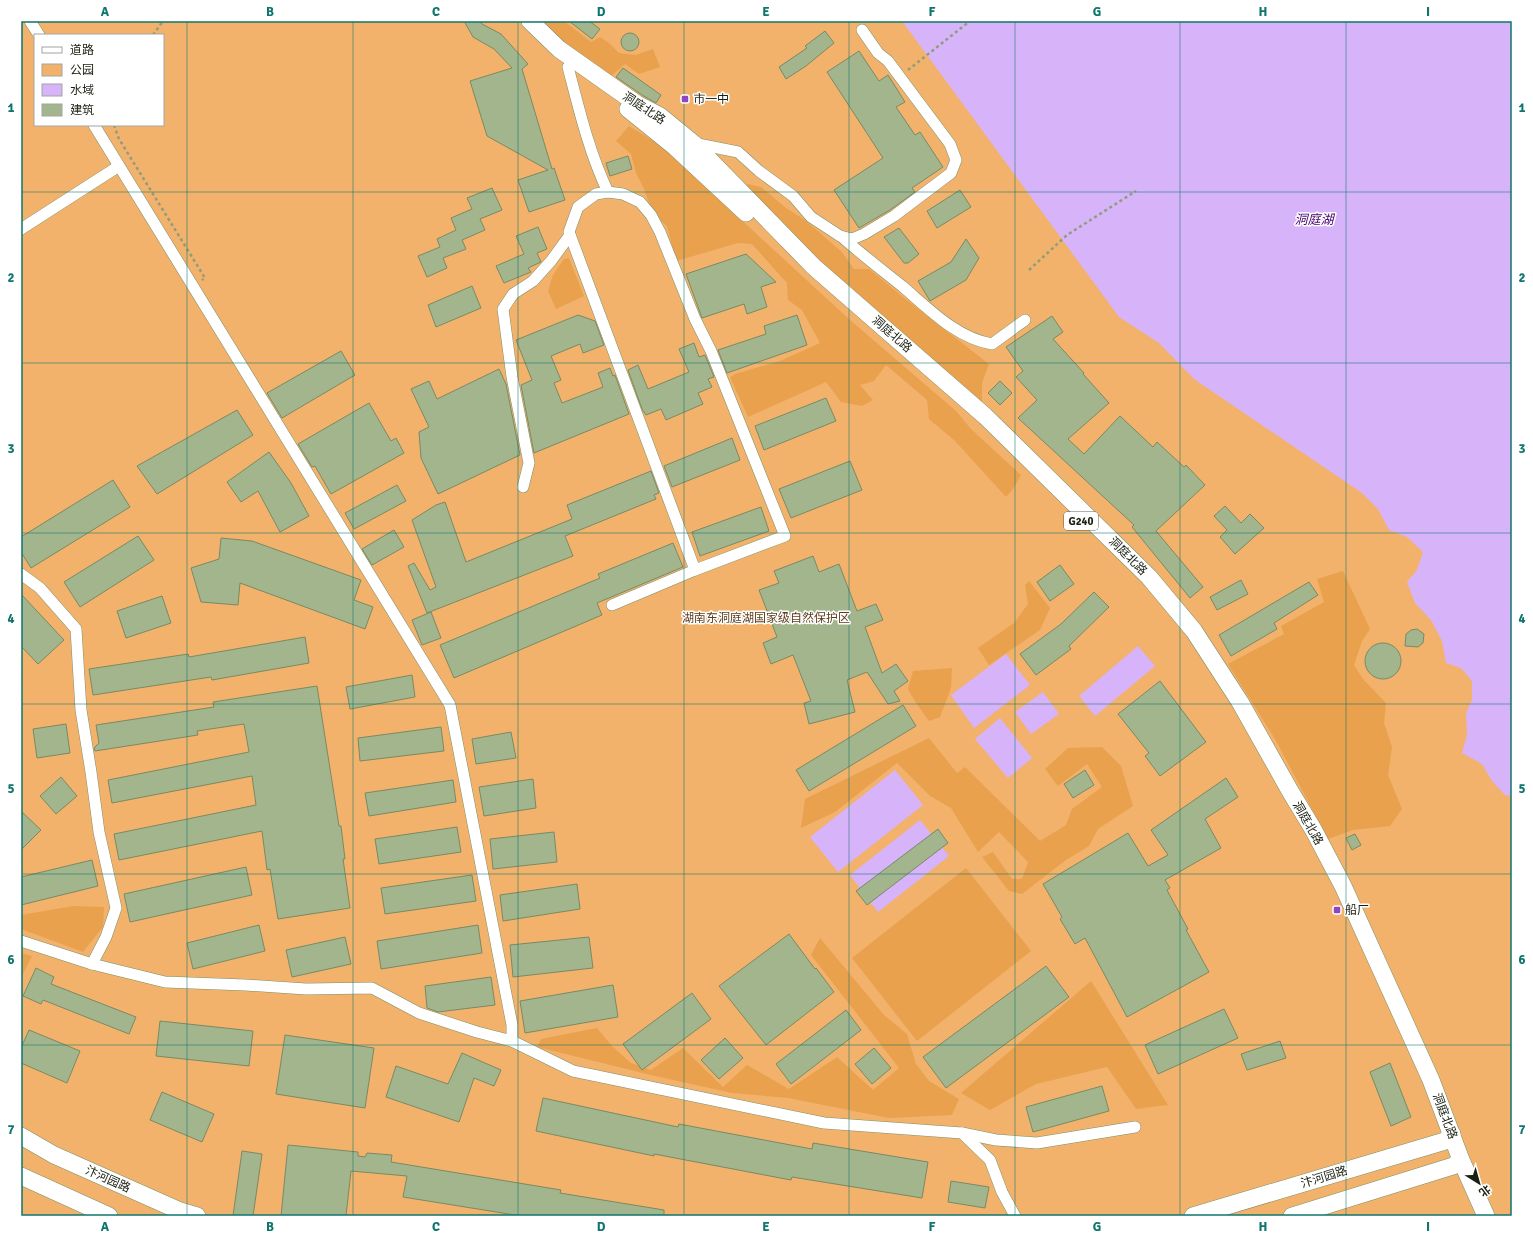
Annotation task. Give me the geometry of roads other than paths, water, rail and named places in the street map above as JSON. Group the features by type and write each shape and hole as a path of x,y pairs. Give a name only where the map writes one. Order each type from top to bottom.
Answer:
{"main road":[{"name":"洞庭北路","path":"522,21 568,67 637,115 670,142 824,285 966,409 1136,574 1171,616 1194,644 1234,707 1316,850 1449,1138"},
{"name":"洞庭北路","path":"530,21 559,49 637,104 660,116 692,143 814,266 985,416 1144,572 1194,631 1240,702 1313,829 1340,880 1431,1080 1457,1163 1477,1216"},
{"name":"汴河园路","path":"21,1136 54,1155 197,1216"},
{"name":"汴河园路","path":"1193,1216 1449,1138"},
{"name":"洞庭北路","path":"1457,1163 1486,1216"},
{"path":"1292,1216 1457,1163"},
{"path":"21,1176 109,1216"}],"street":[{"path":"30,21 38,34"},
{"path":"840,236 852,239 864,234 894,216 951,173 956,160 950,144 888,61 878,53 862,30"},
{"path":"568,67 584,129 608,192"},
{"path":"95,126 450,705 512,1025 512,1041"},
{"path":"692,143 738,152 759,171 793,196 811,217 840,236 946,322 966,336 980,342 992,344 1026,320"},
{"path":"21,229 119,166"},
{"path":"612,605 695,570 785,536 711,351 695,319 660,232 651,215 640,202 623,194 608,192 596,194 578,207 569,232 695,570"},
{"path":"523,487 529,463 512,377 503,309 513,294 533,281 551,261 570,235"},
{"path":"21,574 40,588 76,629 81,710 99,832 108,880 116,908 106,937 92,964"},
{"path":"21,941 92,964 164,982 306,989 372,988 419,1013 477,1032 512,1041 573,1071 824,1123 962,1133 996,1140 1037,1144 1135,1127"},
{"path":"962,1133 990,1160 1002,1192 1015,1216"}],"water":[{"name":"洞庭湖","path":"902,21 1512,21 1512,796 1505,795 1492,781 1482,764 1462,753 1467,735 1466,713 1472,700 1472,681 1461,668 1446,663 1442,641 1431,620 1415,603 1407,582 1417,570 1423,552 1407,537 1389,530 1378,509 1362,493 1194,379 1159,343 1119,317"},
{"path":"1138,646 1155,666 1095,716 1079,696"},
{"path":"1006,654 1030,685 974,728 951,695"},
{"path":"1043,692 1059,714 1031,734 1015,712"},
{"path":"1000,718 1032,758 1008,778 975,739"},
{"path":"895,770 923,805 838,872 810,837"},
{"path":"920,820 949,856 878,912 850,875"}],"place":[{"name":"市一中","path":"685,99"},
{"name":"船厂","path":"1337,910"}],"park label":[{"name":"湖南东洞庭湖国家级自然保护区","path":"766,618"}]}
